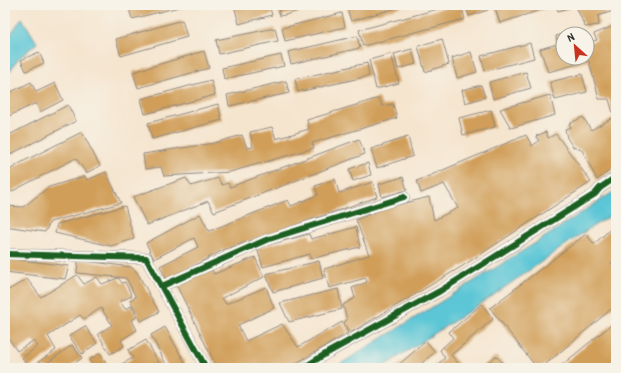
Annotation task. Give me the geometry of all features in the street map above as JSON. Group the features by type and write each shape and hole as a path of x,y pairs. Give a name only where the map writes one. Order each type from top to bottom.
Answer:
{"street":[{"path":"303,368 327,353 440,291 595,194 600,188 616,177"},
{"path":"162,286 266,240 404,197"},
{"path":"5,254 146,258 206,368"}],"water":[{"path":"22,18 37,43 17,60 5,79 5,42"},
{"path":"616,190 616,212 587,230 488,299 381,368 334,368 545,237"}],"building":[{"path":"128,5 183,5 183,6 132,19"},
{"path":"234,5 269,5 272,15 239,24"},
{"path":"277,5 320,5 320,6 280,16"},
{"path":"346,5 407,5 351,21"},
{"path":"453,5 461,5 465,19 363,46 359,30"},
{"path":"465,5 487,5 488,10 469,16"},
{"path":"494,5 556,5 500,23"},
{"path":"556,5 616,5 616,10 598,16 599,25 592,26 585,26 576,6 558,11"},
{"path":"342,13 345,27 285,41 282,28"},
{"path":"182,20 187,37 121,56 116,39"},
{"path":"616,25 616,166 597,180 582,150 573,147 567,138 565,129 571,127 569,124 583,117 591,130 614,117 609,99 599,99 590,66 595,66 595,41 597,40 595,34"},
{"path":"275,28 278,41 219,54 216,40"},
{"path":"357,36 360,48 291,64 288,52"},
{"path":"442,39 449,64 425,72 418,46"},
{"path":"530,43 534,58 485,71 481,56"},
{"path":"555,45 555,66 570,66 548,72 540,49"},
{"path":"412,49 416,64 398,69 394,54"},
{"path":"204,51 209,68 138,88 133,72"},
{"path":"39,52 44,63 26,71 21,60"},
{"path":"471,52 477,72 457,78 452,58"},
{"path":"391,54 399,83 376,89 369,60"},
{"path":"281,55 284,66 224,79 222,68"},
{"path":"367,63 369,76 298,92 295,79"},
{"path":"526,72 531,88 493,99 489,82"},
{"path":"582,74 587,92 555,100 550,82"},
{"path":"211,80 215,95 145,114 141,99"},
{"path":"286,81 289,93 229,106 227,95"},
{"path":"31,82 36,92 55,83 63,100 40,112 36,103 5,118 5,95"},
{"path":"481,85 485,97 465,103 462,90"},
{"path":"550,95 555,115 511,128 500,109"},
{"path":"379,98 382,106 393,104 397,118 312,143 314,148 230,172 164,176 161,167 145,169 143,154 214,143 242,135 247,148 253,147 250,132 272,127 276,139 309,129 307,120"},
{"path":"218,104 222,120 152,139 148,123"},
{"path":"68,105 76,121 5,157 5,137"},
{"path":"491,110 495,127 463,135 459,118"},
{"path":"82,132 100,166 86,173 76,158 5,195 5,173 22,162"},
{"path":"546,132 548,138 556,134 591,182 461,267 350,333 344,322 347,320 343,305 355,298 352,288 367,282 366,278 329,288 324,269 369,255 356,220 385,208 429,197 434,220 458,208 444,184 421,193 417,181 526,135 532,146 539,141 536,136"},
{"path":"408,137 413,156 377,168 371,149"},
{"path":"359,139 365,154 214,212 208,201 147,225 133,197 186,178 191,186 218,178 222,185 228,183 230,187"},
{"path":"368,163 371,175 353,181 349,169"},
{"path":"106,172 121,203 50,222 45,232 5,226 5,206 23,207 49,187 85,176 87,180"},
{"path":"403,177 407,190 382,197 379,184"},
{"path":"335,179 339,193 373,182 377,197 223,250 167,280 160,266 198,247 194,238 154,259 146,243 200,214 209,231 288,200 291,206 318,195 315,186"},
{"path":"125,206 134,239 111,246 55,233 57,224"},
{"path":"616,224 616,258 611,263 616,269 616,305 541,368 537,368 490,308 586,234 594,244"},
{"path":"356,227 360,247 310,259 310,254 263,267 257,248 309,234 311,239"},
{"path":"255,257 264,277 222,298 226,304 266,287 274,308 238,325 246,341 282,324 298,347 342,322 348,333 288,368 217,368 176,284 211,268 214,274"},
{"path":"5,258 69,266 65,279 5,272"},
{"path":"78,260 131,267 137,272 159,312 141,321 130,300 136,297 126,278 77,273"},
{"path":"319,261 323,278 273,292 266,274"},
{"path":"77,275 84,284 97,277 102,284 118,278 122,283 125,282 132,296 120,301 125,309 131,306 137,317 132,320 137,330 121,340 124,346 110,354 98,334 112,325 101,308 84,319 80,315 48,336 56,350 29,368 22,358 38,346 33,341 17,351 5,333 5,292 27,279 41,297"},
{"path":"338,289 342,309 289,322 280,303"},
{"path":"482,304 493,319 451,355 459,364 455,368 433,368 445,358 440,350 453,338 449,332"},
{"path":"616,321 616,368 558,368"},
{"path":"85,326 97,343 82,354 69,336"},
{"path":"165,327 188,368 168,368 151,335"},
{"path":"146,340 162,368 114,368 133,358 128,350"},
{"path":"426,341 435,352 416,368 395,368"},
{"path":"72,345 82,358 68,368 40,368"},
{"path":"100,353 107,364 101,368 94,368 89,360"},
{"path":"496,356 506,366 504,368 480,368"}],"cycle path":[{"path":"303,368 327,353 440,291 595,194 600,188 616,177"},
{"path":"162,286 266,240 404,197"},
{"path":"5,254 146,258 206,368"}]}
